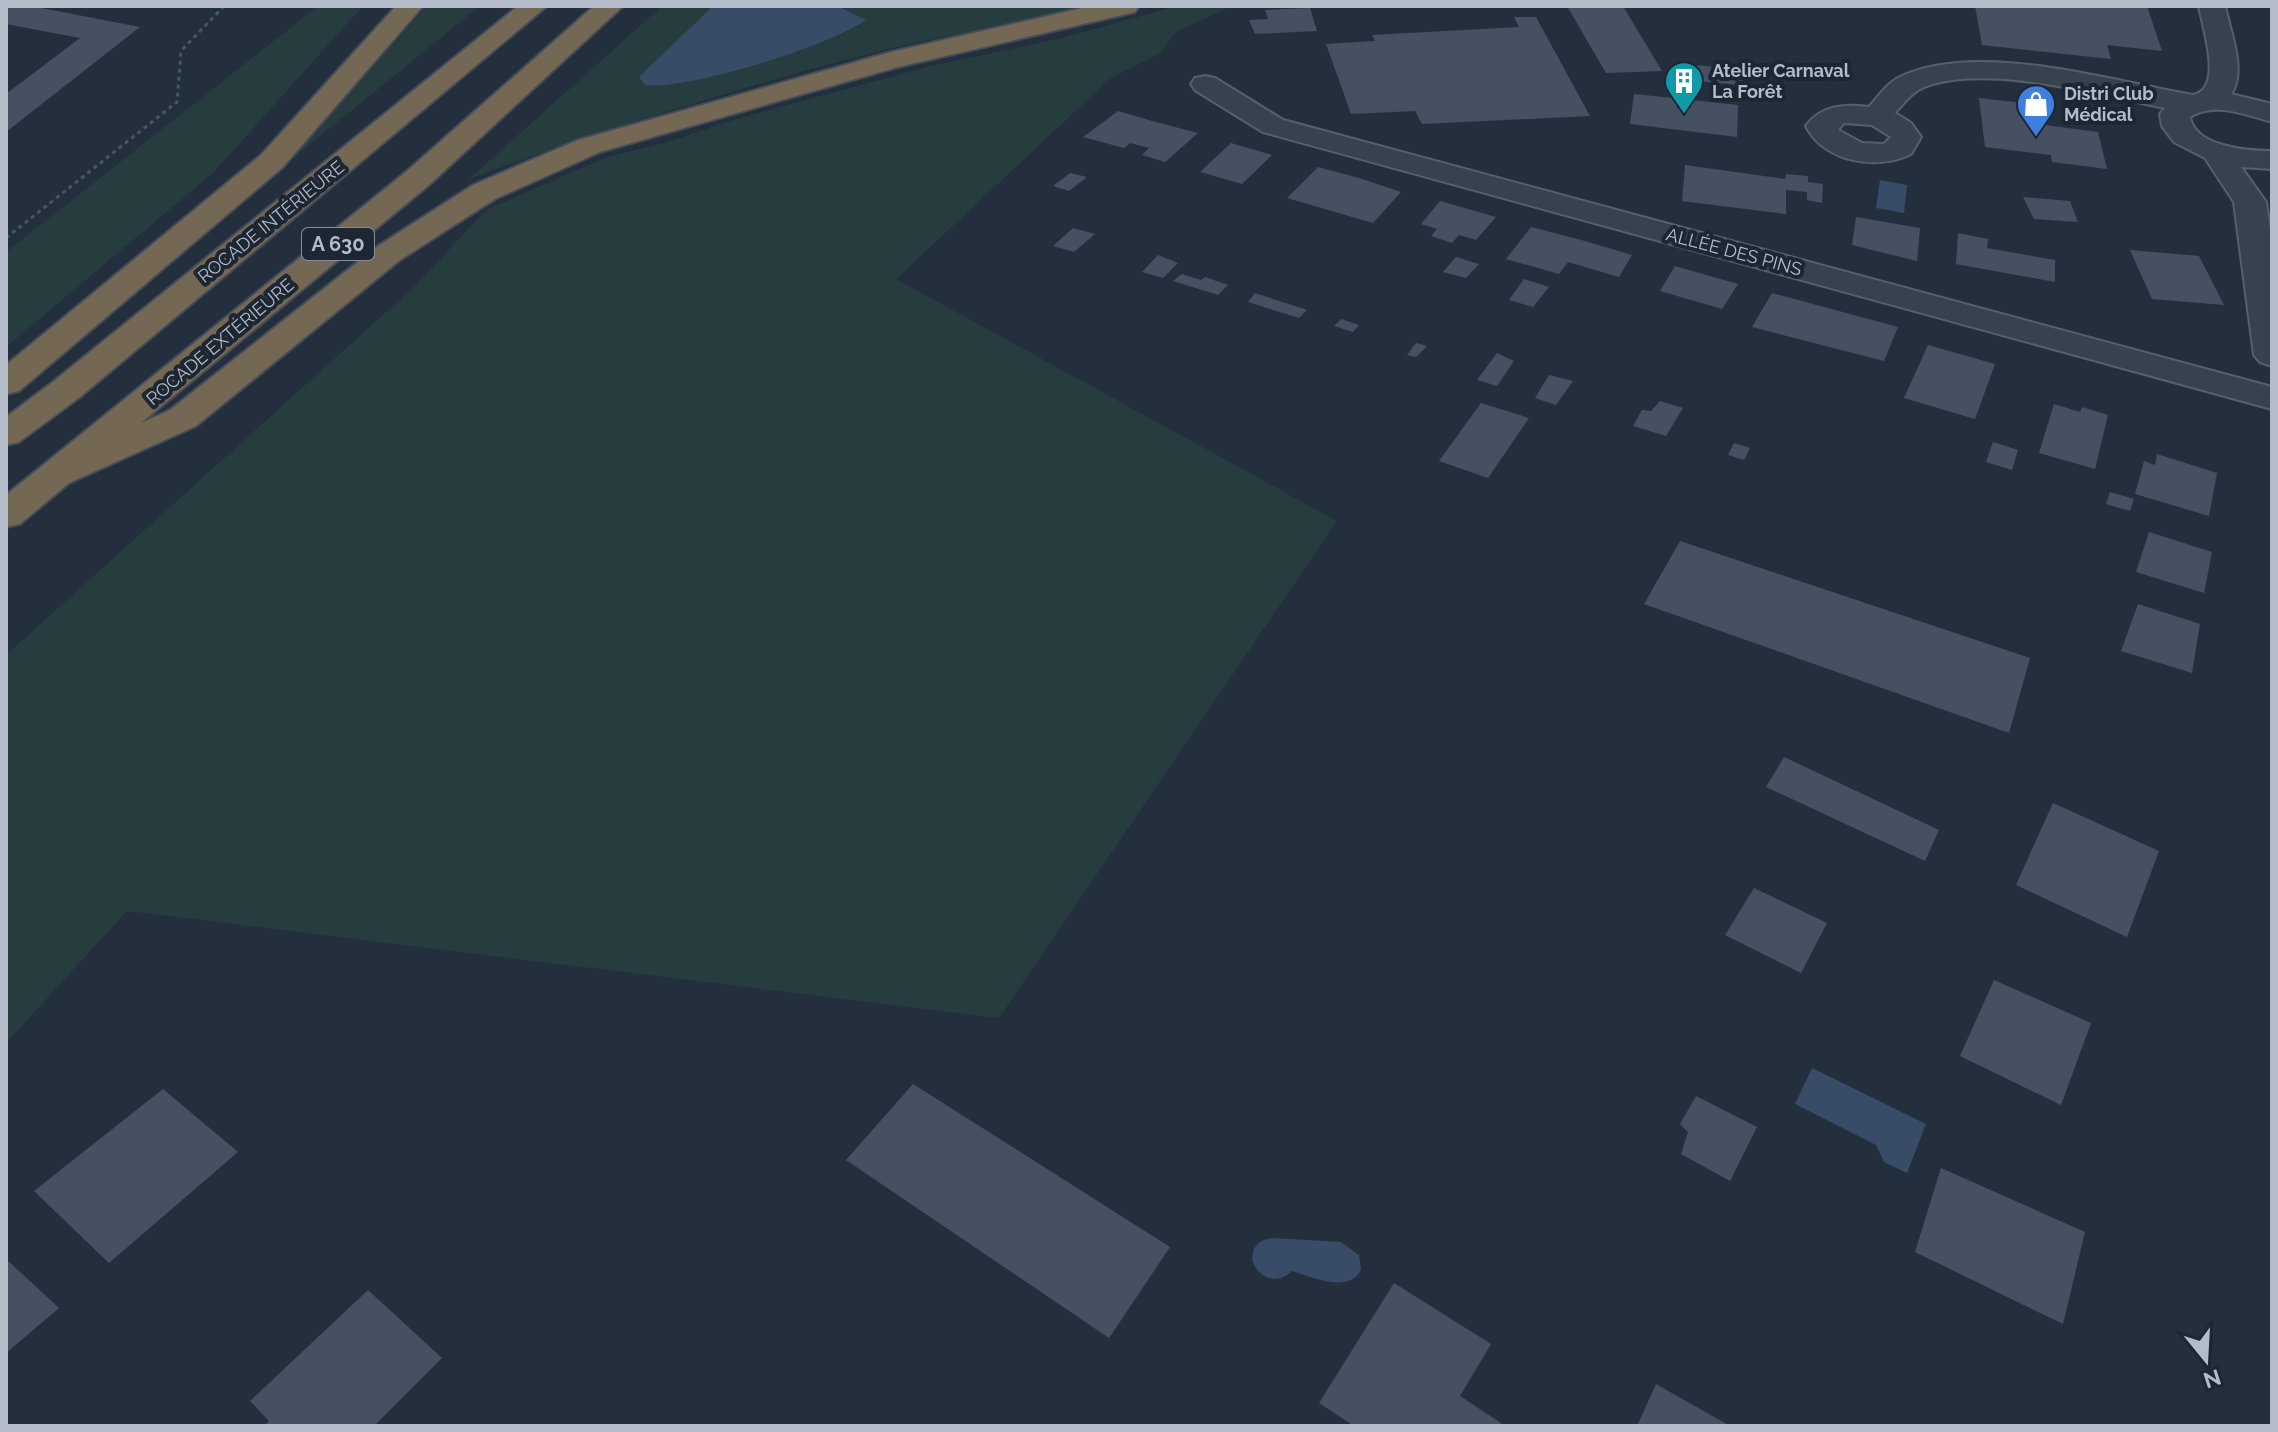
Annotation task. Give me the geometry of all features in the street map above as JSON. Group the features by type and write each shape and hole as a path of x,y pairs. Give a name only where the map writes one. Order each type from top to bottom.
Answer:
{"highway":[{"path":"6,383 272,161 410,6"},
{"name":"ROCADE INTÉRIEURE","path":"6,434 80,379 534,6"},
{"name":"ROCADE EXTÉRIEURE","path":"6,515 418,178 610,6"},
{"path":"58,474 183,418 389,253 497,186 589,146 619,137 891,60 1126,6"}],"street":[{"path":"2212,6 2224,69 2223,85 2192,109 2180,132 2216,152 2270,160 2250,202"},
{"path":"2224,69 2259,109"},
{"path":"1875,116 1907,84 1929,75 1956,71 2044,78 2110,90 2145,105 2259,109"},
{"name":"ALLÉE DES PINS","path":"1205,84 1273,126 2272,398"},
{"path":"2216,152 2250,202 2272,355"}],"path":[{"path":"6,238 177,102 181,51 224,6"}],"green space":[{"path":"318,6 363,6 213,173 6,347 6,252"},
{"path":"427,6 480,6 288,162"},
{"path":"662,6 1090,6 888,49 782,77 624,125 469,179"},
{"path":"1177,6 1232,6 1176,32 1159,54 1111,78 896,279 1337,521 999,1018 127,911 6,1043 6,655 415,286 486,210 607,157 931,66 1062,38"}],"water":[{"path":"713,6 837,6 866,20 823,42 724,74 665,85 645,85 639,77"},
{"path":"1880,180 1907,185 1904,213 1876,208"},
{"path":"1812,1068 1926,1124 1907,1173 1884,1162 1876,1145 1795,1104"},
{"path":"1272,1238 1341,1242 1359,1255 1361,1270 1348,1281 1339,1282 1319,1280 1292,1271 1280,1278 1268,1278 1258,1271 1252,1259 1258,1244"}],"building":[{"path":"6,6 31,6 140,27 6,132 6,94 80,38 6,24"},
{"path":"1567,6 1623,6 1662,71 1606,73"},
{"path":"1975,6 2147,6 2162,51 2107,45 2111,59 1982,45"},
{"path":"1310,8 1317,31 1255,34 1249,20 1268,19 1265,10"},
{"path":"1514,17 1536,17 1590,116 1422,124 1415,111 1351,114 1326,44 1375,41 1372,35 1519,27"},
{"path":"1697,65 1749,71 1749,86 1697,81"},
{"name":"Atelier Carnaval La Forêt","path":"1634,94 1738,105 1737,137 1630,124"},
{"path":"1979,98 2041,105 2045,125 2098,132 2107,169 2052,162 2051,155 1985,147"},
{"path":"1118,111 1198,133 1165,162 1142,155 1149,148 1130,143 1124,148 1083,137"},
{"path":"1231,143 1272,155 1242,184 1200,172"},
{"path":"1685,165 1785,179 1786,174 1808,176 1808,182 1823,184 1822,203 1807,200 1807,192 1786,190 1786,214 1682,201"},
{"path":"1318,167 1401,192 1373,223 1287,198"},
{"path":"1070,173 1087,177 1069,191 1053,186"},
{"path":"2023,197 2070,201 2078,222 2034,219"},
{"path":"1440,201 1496,217 1476,240 1459,235 1452,243 1431,236 1437,229 1421,224"},
{"path":"1856,217 1920,228 1917,261 1852,245"},
{"path":"1531,227 1632,255 1619,277 1568,262 1559,274 1506,259"},
{"path":"1073,228 1095,234 1074,252 1053,246"},
{"path":"1958,233 1988,239 1987,248 2055,260 2055,282 1956,264"},
{"path":"2130,250 2199,256 2224,305 2152,299"},
{"path":"1158,255 1178,263 1163,278 1142,272"},
{"path":"1456,257 1479,264 1466,278 1443,272"},
{"path":"1675,266 1738,284 1722,309 1660,291"},
{"path":"1182,274 1201,280 1205,277 1228,285 1218,295 1173,281"},
{"path":"1524,279 1549,287 1533,307 1509,300"},
{"path":"1255,293 1307,310 1299,318 1248,302"},
{"path":"1772,293 1898,327 1884,361 1752,327"},
{"path":"1341,319 1359,325 1353,332 1334,326"},
{"path":"1416,343 1427,346 1416,357 1407,355"},
{"path":"1928,345 1995,364 1975,419 1904,398"},
{"path":"1497,353 1514,361 1497,386 1477,380"},
{"path":"1549,375 1573,381 1556,405 1535,398"},
{"path":"1660,401 1683,408 1666,436 1633,426 1642,410 1651,411"},
{"path":"1481,403 1529,418 1488,478 1439,461"},
{"path":"2054,404 2080,412 2082,407 2108,415 2095,469 2039,453"},
{"path":"1993,442 2018,450 2012,470 1986,462"},
{"path":"1734,443 1750,448 1744,460 1728,455"},
{"path":"2157,454 2217,473 2209,516 2135,494 2144,461 2155,465"},
{"path":"2110,492 2134,499 2130,511 2106,504"},
{"path":"2149,532 2212,552 2204,593 2136,572"},
{"path":"1680,541 2030,658 2009,733 1644,604"},
{"path":"2138,604 2200,624 2192,673 2121,651"},
{"path":"1784,757 1939,830 1925,861 1766,787"},
{"path":"2053,803 2159,851 2127,937 2016,885"},
{"path":"1754,888 1827,923 1801,973 1725,935"},
{"path":"1994,980 2091,1023 2061,1105 1960,1056"},
{"path":"913,1084 1170,1247 1109,1338 846,1160"},
{"path":"163,1089 238,1152 109,1263 34,1191"},
{"path":"1696,1096 1757,1127 1730,1181 1681,1154 1688,1132 1680,1124"},
{"path":"1941,1168 2085,1232 2063,1324 1915,1252"},
{"path":"6,1259 59,1308 6,1353"},
{"path":"1394,1283 1491,1344 1460,1396 1501,1423 1499,1426 1354,1426 1319,1403"},
{"path":"368,1290 442,1358 374,1426 264,1426 269,1421 250,1401"},
{"path":"1656,1384 1730,1426 1637,1426"}],"place":[{"name":"Atelier Carnaval La Forêt","path":"1684,115"},
{"name":"Distri Club Médical","path":"2036,138"}]}
